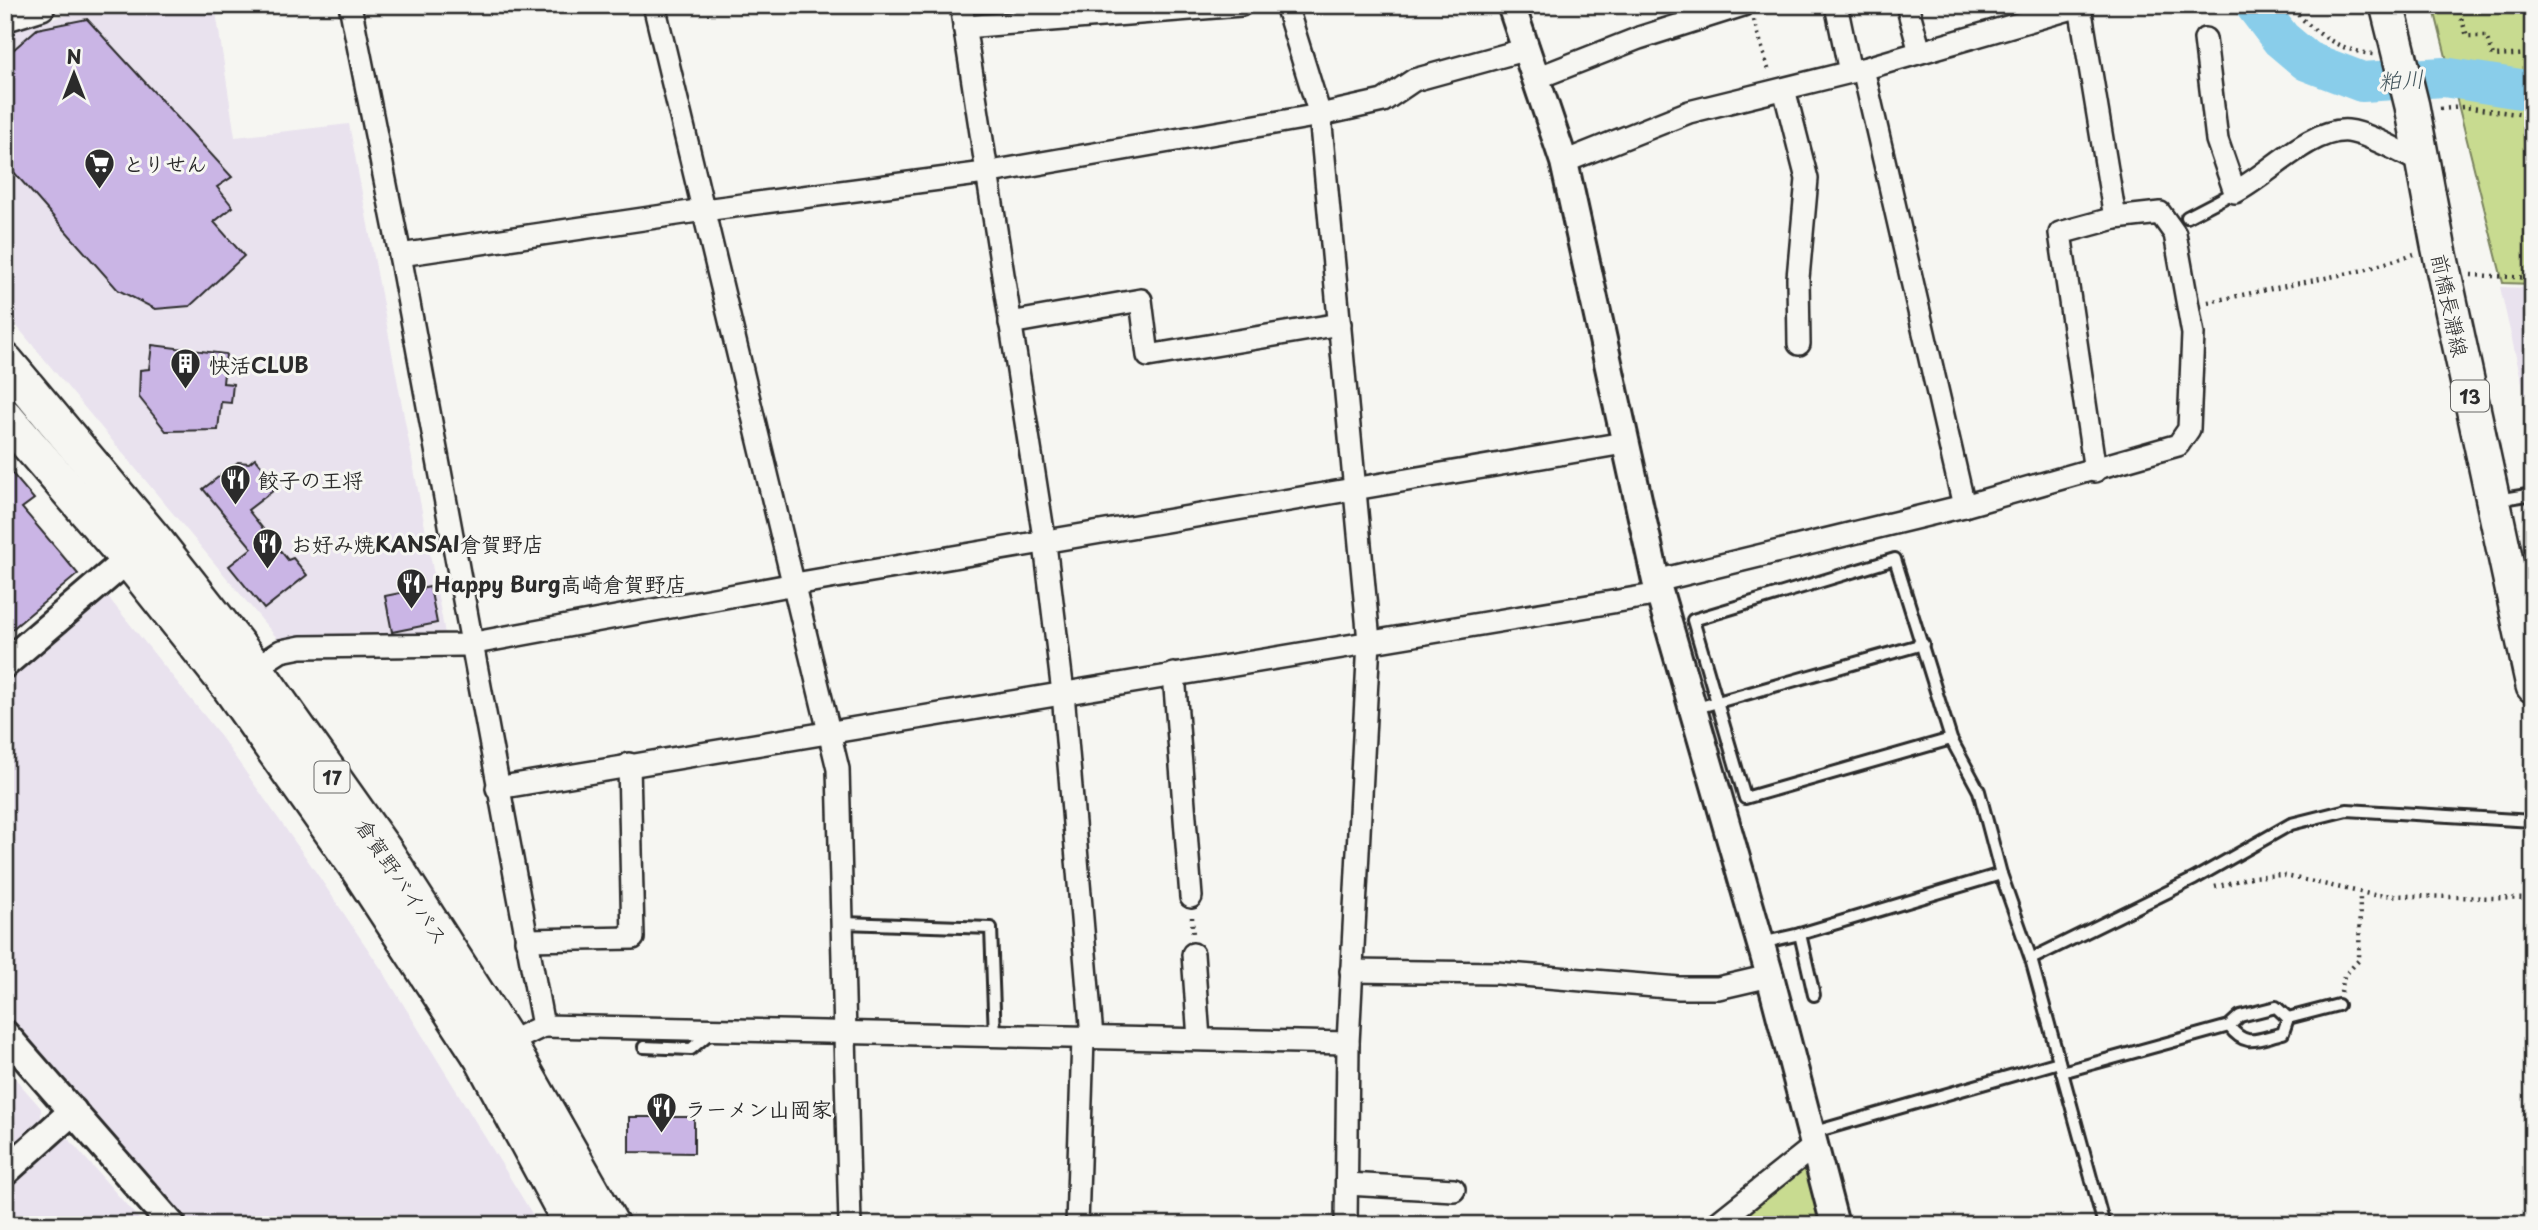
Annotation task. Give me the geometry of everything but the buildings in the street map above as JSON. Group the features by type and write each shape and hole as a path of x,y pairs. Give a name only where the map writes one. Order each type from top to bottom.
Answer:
{"highway":[{"name":"倉賀野バイパス","path":"5,361 157,543 255,668 386,853 508,1043 611,1225"},
{"name":"倉賀野バイパス","path":"5,417 128,559 229,687 359,870 482,1058 572,1225"}],"main road":[{"path":"5,16 40,5"},
{"name":"前橋長瀞線","path":"2388,5 2533,686"}],"street":[{"path":"350,5 400,255 472,642 496,788 543,1026"},
{"path":"654,5 838,769 850,1225"},
{"path":"961,5 985,173 1045,544 1063,693 1087,1037 1077,1225"},
{"path":"964,27 1241,5"},
{"path":"1286,5 1320,115 1369,641 1348,1043 1346,1225"},
{"path":"1511,5 1564,163 1658,588 1704,706 1760,944 1835,1225"},
{"path":"1836,5 1856,70 1964,506"},
{"path":"1907,5 1920,52"},
{"path":"1564,163 1689,113 1856,70 2080,6 2115,218"},
{"path":"1537,78 1639,37 1748,11"},
{"path":"2205,39 2217,140 2235,192 2294,150 2328,135 2348,131 2423,163"},
{"path":"400,255 704,210 985,173 1320,115 1383,102 1414,80 1527,49"},
{"path":"1779,91 1807,178 1798,278 1799,344"},
{"path":"496,788 1369,641 1658,588 2095,471 2178,445 2189,429 2193,334 2175,234 2160,213 2115,218 2060,233 2095,471"},
{"path":"1010,323 1141,300 1149,356 1340,324"},
{"path":"255,668 281,651 301,647 464,645 795,584 1045,544 1624,443"},
{"path":"5,664 128,559"},
{"path":"1174,674 1191,897"},
{"path":"526,940 633,938 629,764"},
{"path":"1194,954 1199,1040"},
{"path":"1351,971 1497,973 1679,988 1718,988 1770,976"},
{"path":"508,1043 543,1026 847,1035 1348,1043"},
{"path":"5,1034 172,1225"},
{"path":"5,1172 73,1111"},
{"path":"1715,1225 1812,1140"},
{"path":"1347,1184 1454,1190"}],"lane":[{"path":"2187,217 2235,192"},
{"path":"2493,501 2533,494"},
{"path":"1951,739 1745,798 1704,706 1693,620 1895,559 1951,739 1979,791 2001,874 2031,959 2104,1225"},
{"path":"1704,706 1923,644"},
{"path":"2031,959 2190,881 2291,824 2347,810 2533,821"},
{"path":"1760,944 2001,874"},
{"path":"843,923 991,928 995,1037"},
{"path":"1800,934 1814,995"},
{"path":"2288,1018 2339,1006"},
{"path":"1812,1140 2060,1067 2229,1026 2240,1016 2276,1007 2288,1018"},
{"path":"2229,1026 2238,1038 2247,1042 2283,1033 2288,1018"},
{"path":"644,1047 691,1049 712,1031"}],"path":[{"path":"2288,5 2315,32 2333,45 2352,52 2399,54"},
{"path":"2457,5 2467,36 2486,36 2493,56 2533,54"},
{"path":"1748,11 1779,91"},
{"path":"2412,109 2464,107 2533,116"},
{"path":"2215,301 2364,270 2438,246"},
{"path":"2465,275 2533,278"},
{"path":"2190,881 2207,889 2251,877 2281,875 2360,894 2533,899"},
{"path":"2339,1006 2344,975 2359,960 2360,894"},
{"path":"1191,897 1194,954"}],"shaded area":[{"path":"102,5 215,5 235,137 349,124 446,639 281,643 5,312 5,32"},
{"path":"2500,287 2533,288 2533,432"},
{"path":"108,597 216,730 309,862 384,973 539,1225 193,1225 5,1013 5,684"},
{"path":"5,1067 41,1108 41,1125 5,1155"},
{"path":"67,1137 144,1225 5,1225 5,1192"}],"green space":[{"path":"2433,5 2533,5 2533,284 2503,283"},
{"path":"1805,1166 1823,1225 1726,1225"}],"waterway":[{"name":"粕川","path":"2255,5 2281,39 2307,61 2362,82 2444,77 2533,91"}],"place":[{"name":"とりせん","path":"100,190"},
{"name":"快活CLUB","path":"186,391"},
{"name":"餃子の王将","path":"235,506"},
{"name":"お好み焼KANSAI倉賀野店","path":"268,570"},
{"name":"Happy Burg高崎倉賀野店","path":"411,610"},
{"name":"ラーメン山岡家","path":"662,1135"}]}
